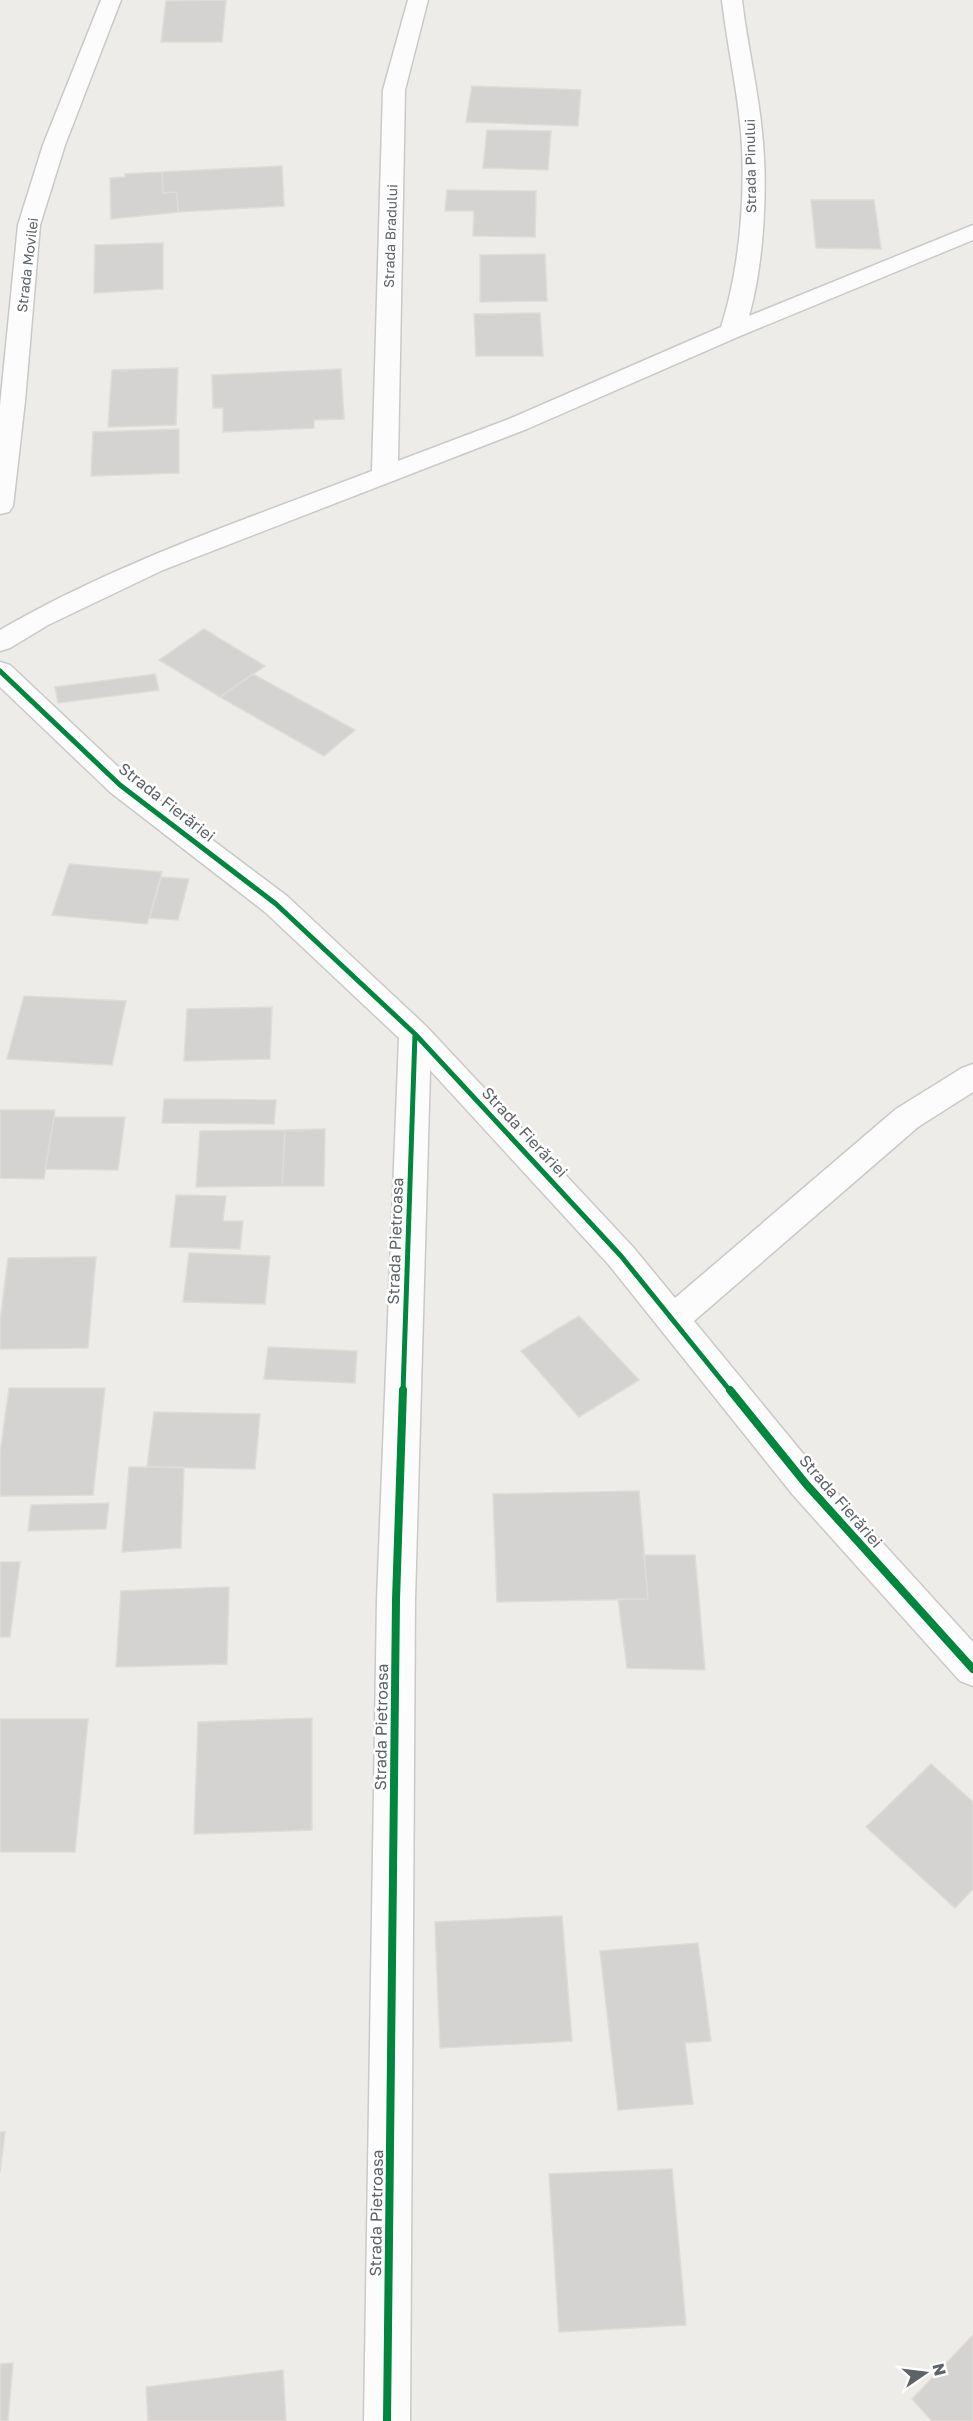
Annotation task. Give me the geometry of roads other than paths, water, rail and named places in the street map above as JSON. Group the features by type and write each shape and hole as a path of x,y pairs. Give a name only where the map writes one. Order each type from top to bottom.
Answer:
{"street":[{"name":"Strada Movilei","path":"0,506 13,400 29,225 54,145 111,0"},
{"name":"Strada Bradului","path":"386,476 388,282 394,90 418,0"},
{"name":"Strada Pinului","path":"732,0 736,38 752,127 750,240 742,303 732,331"},
{"path":"0,642 39,619 154,564 518,424 732,331 973,232"},
{"name":"Strada Fierăriei","path":"0,671 120,784 276,904 415,1034 621,1256 806,1484 973,1669"},
{"name":"Strada Pietroasa","path":"387,2421 396,1600 415,1034"},
{"path":"673,1319 907,1118 973,1076"}]}
